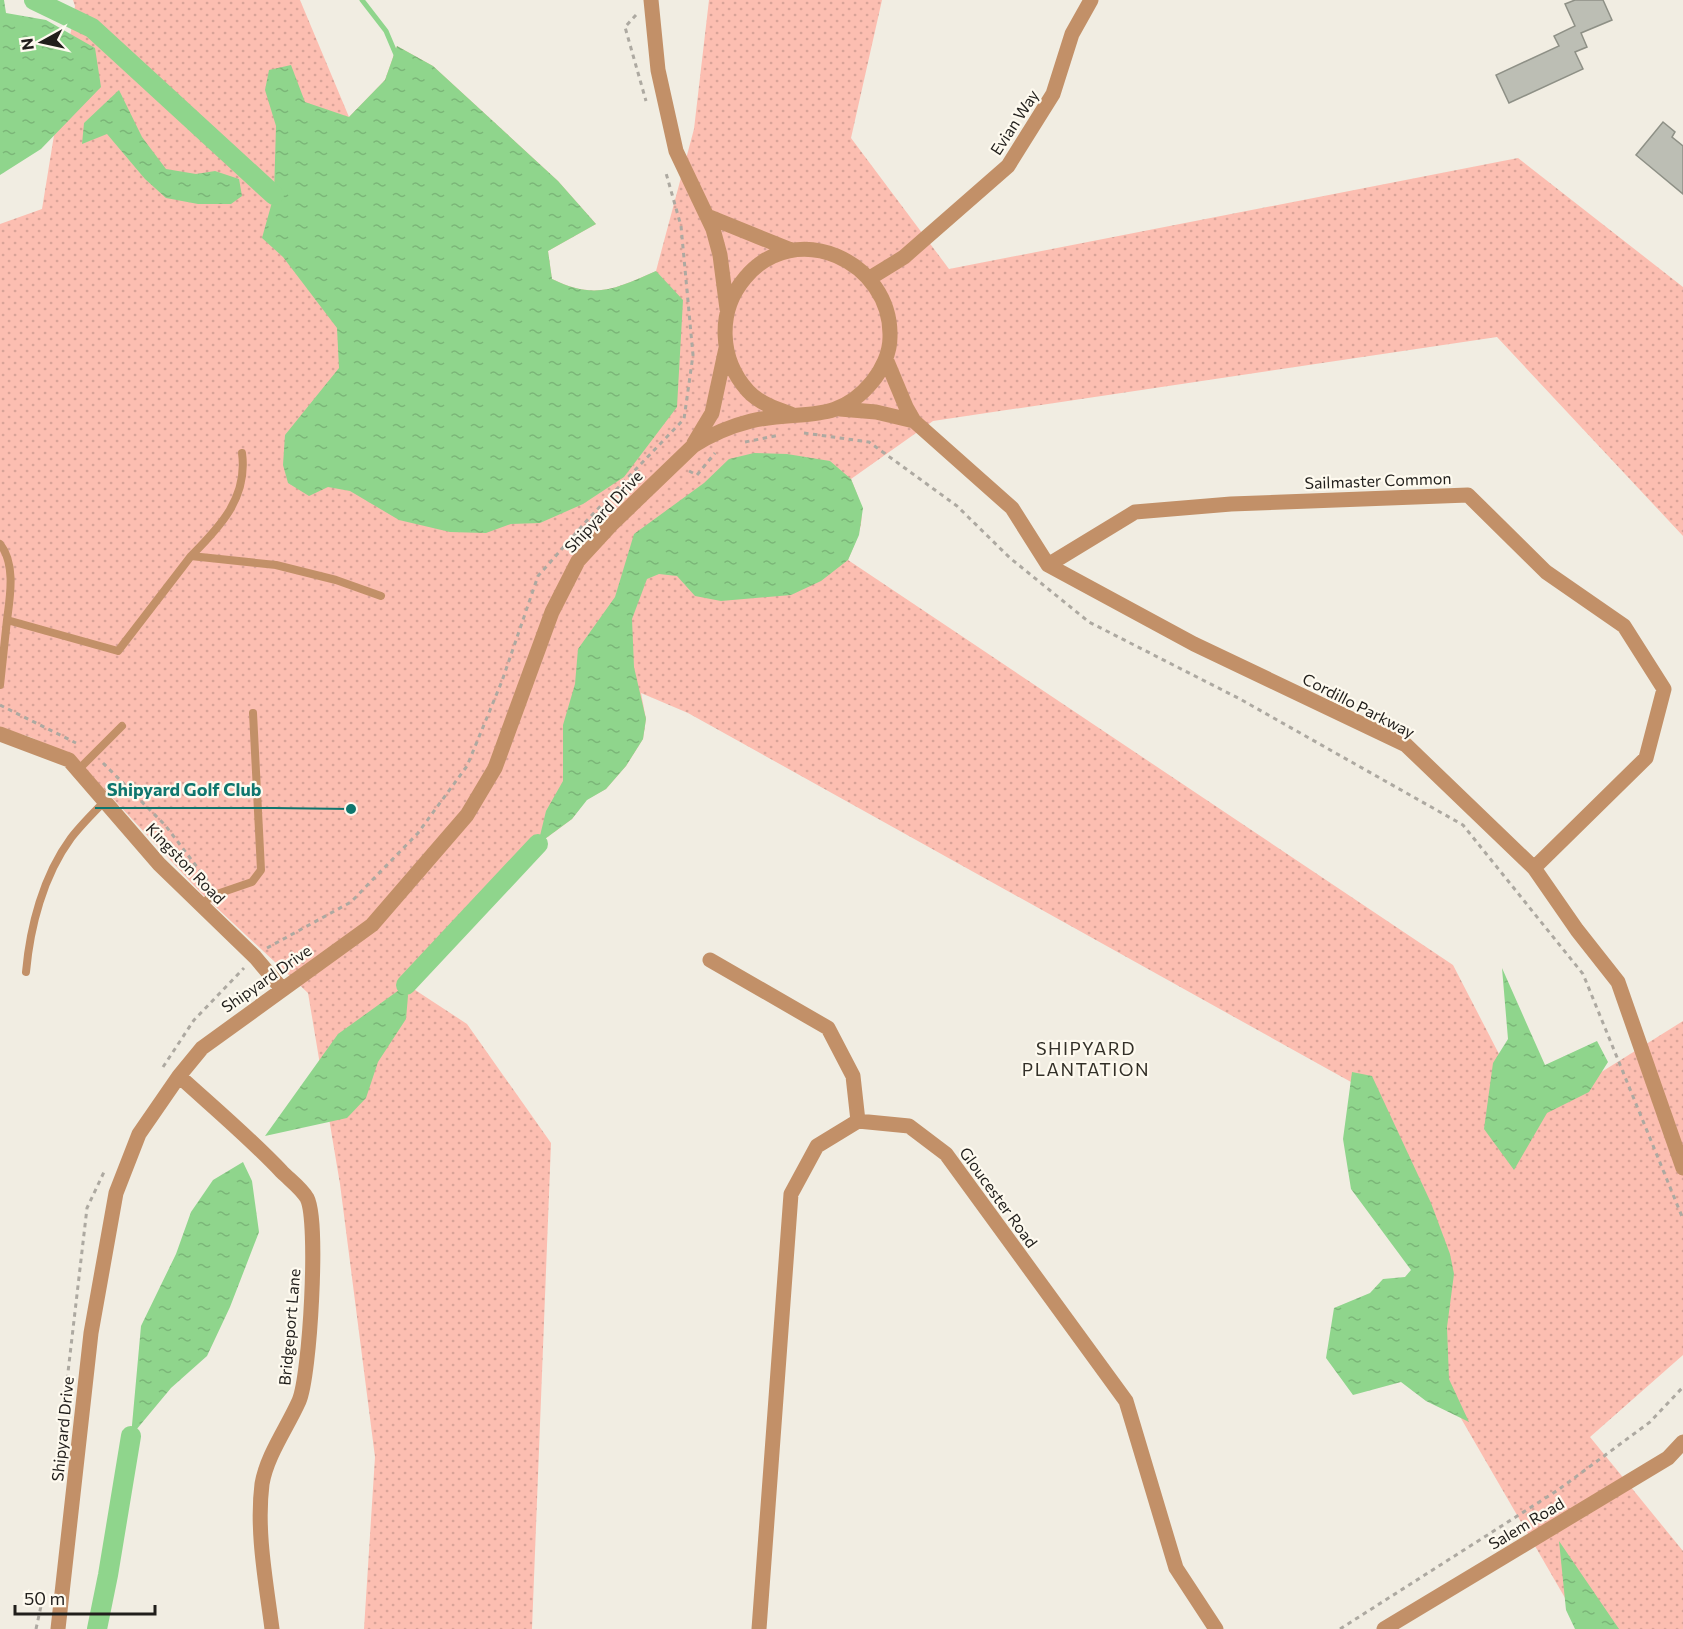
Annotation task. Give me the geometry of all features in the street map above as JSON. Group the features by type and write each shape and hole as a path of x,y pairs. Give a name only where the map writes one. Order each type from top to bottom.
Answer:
{"street":[{"name":"Evian Way","path":"870,278 904,257 1008,166 1053,94 1072,34 1091,0"},
{"path":"646,4 676,151 707,216 720,255 728,312"},
{"path":"707,216 791,250 820,250 848,260 870,278 882,296 889,316 890,338 886,359 877,377 860,397 840,409 816,416 791,414 768,406 749,392 734,372 726,348 725,322 732,298 745,277 764,261 791,250"},
{"name":"Shipyard Drive","path":"693,446 712,412 726,348"},
{"name":"Cordillo Parkway","path":"886,359 914,421 1012,508 1048,565 1194,644 1406,745 1534,868 1577,930 1618,982 1683,1168"},
{"name":"Cordillo Parkway","path":"840,409 876,412 914,421"},
{"name":"Shipyard Drive","path":"58,1629 91,1333 116,1193 139,1134 179,1076 202,1048 372,925 467,815 495,768 552,612 578,561 613,523 693,446 707,437 751,421 791,414"},
{"name":"Sailmaster Common","path":"1048,565 1135,512 1231,504 1468,495 1546,572 1624,626 1664,689 1646,758 1534,868"},
{"name":"Kingston Road","path":"0,734 69,760 159,864 255,957 282,989"},
{"path":"710,960 828,1028 853,1076 858,1121 817,1146 791,1194 759,1629"},
{"name":"Bridgeport Lane","path":"179,1076 265,1153 307,1198 311,1212 314,1247 310,1322 300,1399 267,1470 260,1504 272,1629"},
{"name":"Gloucester Road","path":"858,1121 909,1126 946,1154 1126,1401 1176,1568 1216,1629"},
{"name":"Salem Road","path":"1383,1629 1668,1458 1683,1442"}],"lane":[{"path":"7,620 118,651 191,556 211,536 237,499 245,474 242,453"},
{"path":"0,544 9,566 10,595 0,685"},
{"path":"191,556 276,565 336,580 381,596"},
{"path":"200,904 217,894 252,882 261,870 253,713"},
{"path":"78,770 122,726"},
{"path":"26,972 31,935 55,865 71,837 105,801"}],"path":[{"path":"646,4 625,27 647,104"},
{"path":"162,1069 194,1020 255,957 351,902 418,833 467,766 502,681 538,576 684,419 693,355 681,226 666,171"},
{"path":"798,432 869,442 957,506 1010,558 1089,622 1240,699 1463,825 1583,974 1683,1219"},
{"path":"743,442 787,434"},
{"path":"652,452 697,475 721,446"},
{"path":"0,705 74,742 114,771 165,825 217,894"},
{"path":"62,1432 87,1208 106,1168"},
{"path":"1340,1629 1558,1490 1650,1422 1683,1387"},
{"path":"36,1629 44,1595"}],"shaded area":[{"path":"73,0 300,0 349,117 385,80 397,46 433,66 558,181 596,224 548,251 552,279 581,289 605,290 656,271 694,129 709,0 882,0 851,138 949,269 1518,158 1683,287 1683,536 1497,337 933,421 851,479 860,502 862,520 848,560 1453,965 1531,1116 1683,1021 1683,1355 1590,1437 1683,1551 1683,1629 1583,1629 1400,1313 1427,1258 1351,1082 688,713 641,693 646,719 643,739 626,766 606,789 586,800 572,819 538,844 406,984 467,1024 551,1143 532,1629 364,1629 375,1457 340,1184 308,993 202,894 74,757 30,737 0,728 0,224 42,209 75,6"}],"water":[{"path":"0,0 4,0 6,13 46,20 95,48 101,87 41,149 0,175"},
{"path":"397,46 433,66 558,181 596,224 548,251 552,279 581,289 605,290 656,271 683,300 677,407 624,477 583,504 540,523 511,524 486,533 450,532 399,520 350,491 328,487 309,496 288,483 283,465 285,435 339,368 337,328 283,257 262,238 274,195 276,126 265,90 269,70 291,65 305,102 349,117 385,80"},
{"path":"119,90 142,137 166,169 196,174 215,171 239,179 242,196 231,204 198,204 166,198 145,179 107,134 82,144 84,123"},
{"path":"754,453 787,454 830,461 851,479 863,508 859,535 848,560 821,581 791,595 721,601 695,596 677,576 659,574 647,579 632,619 634,667 646,719 643,739 626,766 606,789 587,800 572,819 538,844 546,811 563,781 563,725 575,684 578,649 615,597 634,534 704,483 729,459"},
{"path":"1502,968 1545,1065 1597,1041 1608,1062 1589,1092 1547,1113 1514,1170 1484,1129 1493,1063 1508,1039"},
{"path":"406,985 408,996 406,1019 378,1062 366,1098 347,1118 265,1136 338,1034"},
{"path":"1352,1072 1372,1076 1431,1203 1450,1254 1454,1274 1447,1327 1449,1379 1469,1422 1426,1401 1401,1382 1353,1395 1326,1358 1334,1308 1370,1293 1383,1279 1405,1277 1411,1270 1351,1189 1343,1139"},
{"path":"243,1162 252,1181 259,1232 230,1307 207,1356 171,1388 131,1436 141,1326 176,1254 191,1212 213,1180"},
{"path":"1559,1541 1619,1629 1575,1629 1566,1610"}],"building":[{"path":"1575,0 1603,0 1612,20 1581,33 1587,47 1575,52 1583,69 1509,103 1496,75 1559,46 1554,36 1575,26 1565,4"},
{"path":"1663,122 1675,132 1672,137 1683,146 1683,194 1636,155"}],"waterway":[{"path":"34,0 92,28 274,195"},
{"path":"362,0 386,31 397,57"},
{"path":"406,985 538,844"},
{"path":"97,1629 131,1436"}],"place":[{"name":"Shipyard Golf Club","path":"351,809"}],"district":[{"name":"SHIPYARD PLANTATION","path":"1086,1058"}]}
